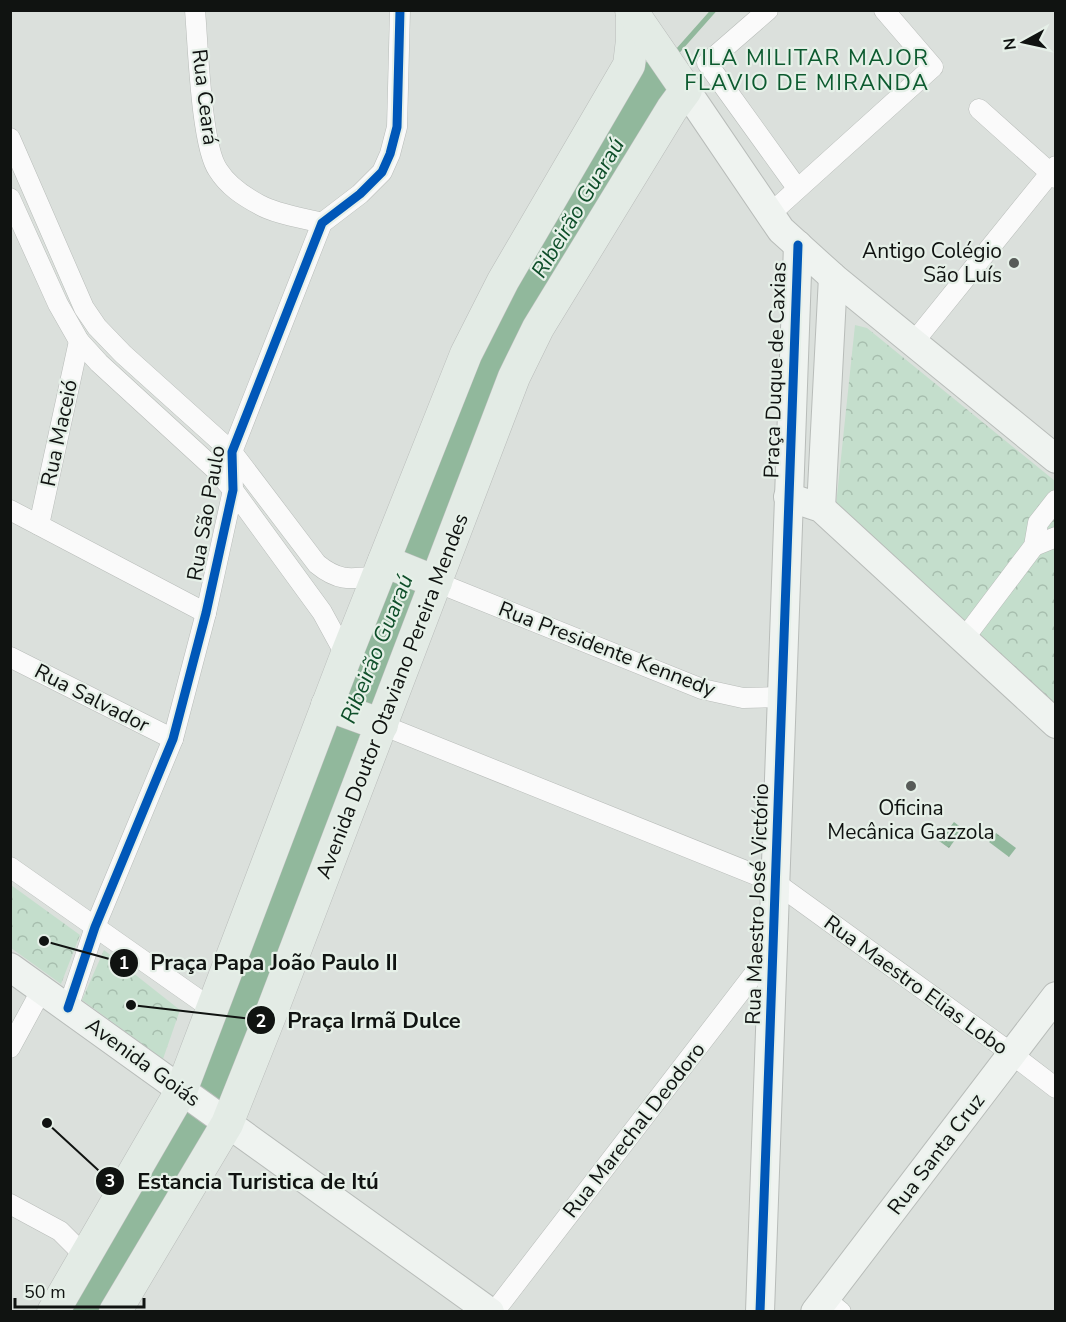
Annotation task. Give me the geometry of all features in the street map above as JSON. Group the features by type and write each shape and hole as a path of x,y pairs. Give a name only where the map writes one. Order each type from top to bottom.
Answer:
{"main road":[{"name":"Avenida Doutor Otaviano Pereira Mendes","path":"53,1311 85,1256 264,1032 354,715 402,572 466,354 484,316 629,65 632,40 631,12"},
{"path":"631,12 670,66"},
{"path":"629,65 639,53 670,66"},
{"name":"Avenida Doutor Otaviano Pereira Mendes","path":"115,1311 205,1108 212,1009 354,715 346,656 402,572 514,377 538,328 672,109 670,66"}],"street":[{"name":"Rua Ceará","path":"195,10 205,122 216,169 235,190 262,207 322,223"},
{"path":"322,223 360,194 382,172 390,154 397,127 399,10"},
{"path":"768,10 707,63 797,188"},
{"path":"770,214 933,67 884,10"},
{"path":"670,66 781,230 798,245"},
{"path":"913,343 1054,173 979,109"},
{"path":"10,138 84,308 97,327 232,452 317,564 336,577 348,580 402,572"},
{"path":"10,198 66,319 80,341 99,363 218,472 322,612 346,656"},
{"name":"Rua São Paulo","path":"68,1008 95,927 173,739 206,614 233,490 232,452 322,223"},
{"name":"Praça Duque de Caxias","path":"798,245 833,277 1056,459"},
{"name":"Praça Duque de Caxias","path":"798,245 789,497 821,508 1056,723"},
{"path":"821,508 833,277"},
{"path":"66,319 84,308"},
{"name":"Rua Maceió","path":"39,525 80,341"},
{"path":"99,363 112,343"},
{"name":"Rua Maestro José Victório","path":"760,1311 789,497"},
{"path":"963,640 1034,546 1038,523 1056,500"},
{"path":"10,510 206,614"},
{"path":"1034,546 1056,537"},
{"name":"Rua Presidente Kennedy","path":"402,572 702,689 743,698 781,697"},
{"name":"Rua Salvador","path":"10,657 173,739"},
{"name":"Rua Maestro Elias Lobo","path":"354,715 776,882 1056,1088"},
{"path":"10,867 212,1009"},
{"name":"Rua Marechal Deodoro","path":"492,1311 774,948"},
{"name":"Avenida Goiás","path":"10,967 492,1311"},
{"path":"10,1048 42,989"},
{"name":"Rua Santa Cruz","path":"827,1307 1056,996"},
{"path":"10,1204 60,1232 85,1256"}],"green space":[{"path":"855,325 867,328 1055,481 1055,703 989,646 836,505"},
{"path":"11,885 80,935 61,984 11,948"},
{"path":"104,950 180,1010 163,1059 82,1000"}],"water":[{"path":"954,822 963,829 949,848 939,841"},
{"path":"996,833 1016,848 1009,857 989,842"}],"waterway":[{"name":"Ribeirão Guaraú","path":"675,54 714,10"},
{"name":"Ribeirão Guaraú","path":"85,1312 175,1161 217,1079 347,724 496,350 516,312 658,73"}],"cycle path":[{"path":"68,1008 95,927 173,739 206,613 233,490 232,452 322,223 360,194 382,172 390,154 397,127 400,10"},
{"path":"760,1312 798,245"}],"place":[{"name":"Antigo Colégio São Luís","path":"1014,263"},
{"name":"Oficina Mecânica Gazzola","path":"911,786"},
{"name":"Praça Papa João Paulo II","path":"44,941"},
{"name":"Praça Irmã Dulce","path":"131,1005"},
{"name":"Estancia Turistica de Itú","path":"47,1123"}],"district":[{"name":"VILA MILITAR MAJOR FLAVIO DE MIRANDA","path":"807,70"}]}
